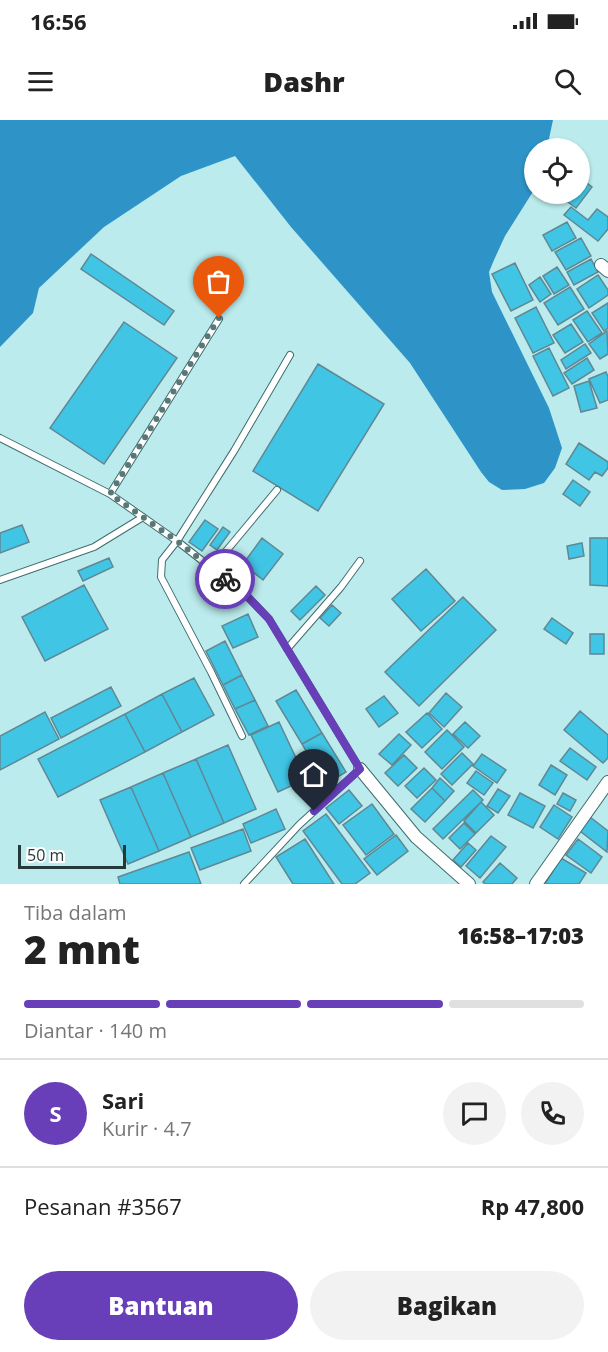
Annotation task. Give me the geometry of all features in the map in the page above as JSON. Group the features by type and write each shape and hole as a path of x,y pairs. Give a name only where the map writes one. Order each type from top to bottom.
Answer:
{"street":[{"path":"360,769 416,837 469,884"},
{"path":"536,884 608,782"}],"lane":[{"path":"110,494 219,318"},
{"path":"242,736 160,577 162,560 177,541 290,355"},
{"path":"0,438 110,494 177,541 246,595 269,619 360,769 299,825 244,884"},
{"path":"212,568 277,490"},
{"path":"0,580 94,547 143,517"},
{"path":"287,649 341,587 360,561"}],"water":[{"path":"0,120 553,120 549,138 524,138 525,204 505,236 489,272 492,292 549,408 562,448 555,468 544,483 525,489 502,490 489,482 410,363 291,227 235,156 181,176 104,227 39,288 33,313 0,347"}],"building":[{"path":"571,207 588,220 597,209 608,217 608,229 598,241 564,215"},
{"path":"567,222 576,238 552,251 543,235"},
{"path":"581,238 591,256 566,270 555,252"},
{"path":"91,254 174,311 164,325 81,269"},
{"path":"591,259 598,272 574,285 567,272"},
{"path":"515,263 533,300 511,311 492,274"},
{"path":"557,267 569,285 554,294 543,276"},
{"path":"598,275 608,290 608,295 589,308 577,289"},
{"path":"540,277 551,294 540,302 529,285"},
{"path":"570,287 584,309 558,325 544,303"},
{"path":"608,303 608,328 604,331 592,313"},
{"path":"536,307 554,343 533,353 515,318"},
{"path":"587,311 602,333 588,342 573,320"},
{"path":"124,322 177,358 104,464 50,428"},
{"path":"571,324 583,342 565,353 553,335"},
{"path":"607,331 608,354 600,359 589,344"},
{"path":"585,344 591,353 566,369 561,360"},
{"path":"549,348 569,388 553,396 533,356"},
{"path":"587,358 594,370 572,384 564,373"},
{"path":"318,364 384,404 318,511 253,471"},
{"path":"606,372 608,400 600,403 589,379"},
{"path":"589,381 597,408 581,412 574,386"},
{"path":"579,443 608,462 608,468 602,476 595,472 589,480 566,464"},
{"path":"573,480 590,492 580,506 563,494"},
{"path":"205,520 218,529 202,551 189,542"},
{"path":"22,525 29,542 0,553 0,533"},
{"path":"223,527 230,532 217,550 210,545"},
{"path":"262,538 283,554 263,580 243,564"},
{"path":"590,538 608,538 608,586 590,585"},
{"path":"582,543 584,556 569,559 567,546"},
{"path":"109,558 113,567 83,581 78,571"},
{"path":"426,569 455,601 421,631 392,599"},
{"path":"84,585 108,629 45,661 22,617"},
{"path":"316,586 325,595 300,620 291,611"},
{"path":"463,597 496,630 419,706 385,672"},
{"path":"332,605 341,613 329,626 320,618"},
{"path":"248,614 258,637 233,648 222,626"},
{"path":"552,618 573,633 566,644 544,629"},
{"path":"590,634 604,634 604,654 590,654"},
{"path":"225,641 242,675 223,685 206,651"},
{"path":"242,675 255,700 235,709 223,685"},
{"path":"194,678 214,715 182,732 162,694"},
{"path":"111,687 121,706 61,738 51,718"},
{"path":"296,690 322,733 302,744 276,701"},
{"path":"446,693 462,707 444,727 429,713"},
{"path":"162,694 182,732 145,752 125,714"},
{"path":"384,696 398,713 379,727 366,709"},
{"path":"255,700 268,726 249,735 235,709"},
{"path":"580,711 608,735 608,758 603,763 564,730"},
{"path":"45,712 59,739 0,770 0,736"},
{"path":"427,713 442,729 422,748 406,732"},
{"path":"125,714 145,752 58,797 38,759"},
{"path":"279,722 306,779 278,792 251,735"},
{"path":"465,722 480,736 468,748 453,734"},
{"path":"447,730 464,747 442,769 425,752"},
{"path":"322,733 346,772 326,784 302,744"},
{"path":"399,734 411,745 392,765 379,754"},
{"path":"228,745 256,809 224,823 196,759"},
{"path":"570,748 596,767 587,780 560,761"},
{"path":"462,753 473,764 452,785 441,774"},
{"path":"482,754 506,770 497,783 473,766"},
{"path":"404,755 417,768 398,786 385,773"},
{"path":"196,759 224,823 191,837 163,773"},
{"path":"551,765 567,775 555,795 539,785"},
{"path":"424,768 436,780 417,798 405,786"},
{"path":"476,771 493,783 484,795 467,783"},
{"path":"163,773 191,837 159,851 131,787"},
{"path":"440,778 454,791 445,801 432,788"},
{"path":"131,787 159,851 128,864 100,800"},
{"path":"432,788 445,801 425,822 411,809"},
{"path":"498,789 510,796 498,813 487,806"},
{"path":"349,790 362,806 339,824 326,808"},
{"path":"473,790 483,800 443,839 433,829"},
{"path":"520,793 545,806 533,828 508,815"},
{"path":"563,793 576,800 570,811 557,804"},
{"path":"481,802 494,815 476,833 464,821"},
{"path":"372,804 394,834 366,855 343,825"},
{"path":"554,805 572,817 558,839 540,827"},
{"path":"276,809 285,829 251,843 243,824"},
{"path":"326,814 370,873 355,884 342,884 303,831"},
{"path":"590,817 608,831 607,852 580,831"},
{"path":"464,823 475,834 460,849 449,838"},
{"path":"243,829 251,851 200,870 191,848"},
{"path":"396,835 408,851 377,875 364,859"},
{"path":"491,836 506,847 480,878 466,866"},
{"path":"305,839 334,884 293,884 276,857"},
{"path":"578,839 602,857 591,873 566,855"},
{"path":"468,843 476,850 461,867 453,860"},
{"path":"189,852 201,884 120,884 118,877"},
{"path":"561,858 586,873 579,884 545,884"},
{"path":"500,863 517,878 512,884 485,884 483,882"}],"way so far":[{"path":"219,318 110,494 177,541 225,579"}],"route":[{"path":"225,579 246,595 269,619 360,769 314,811"}]}
